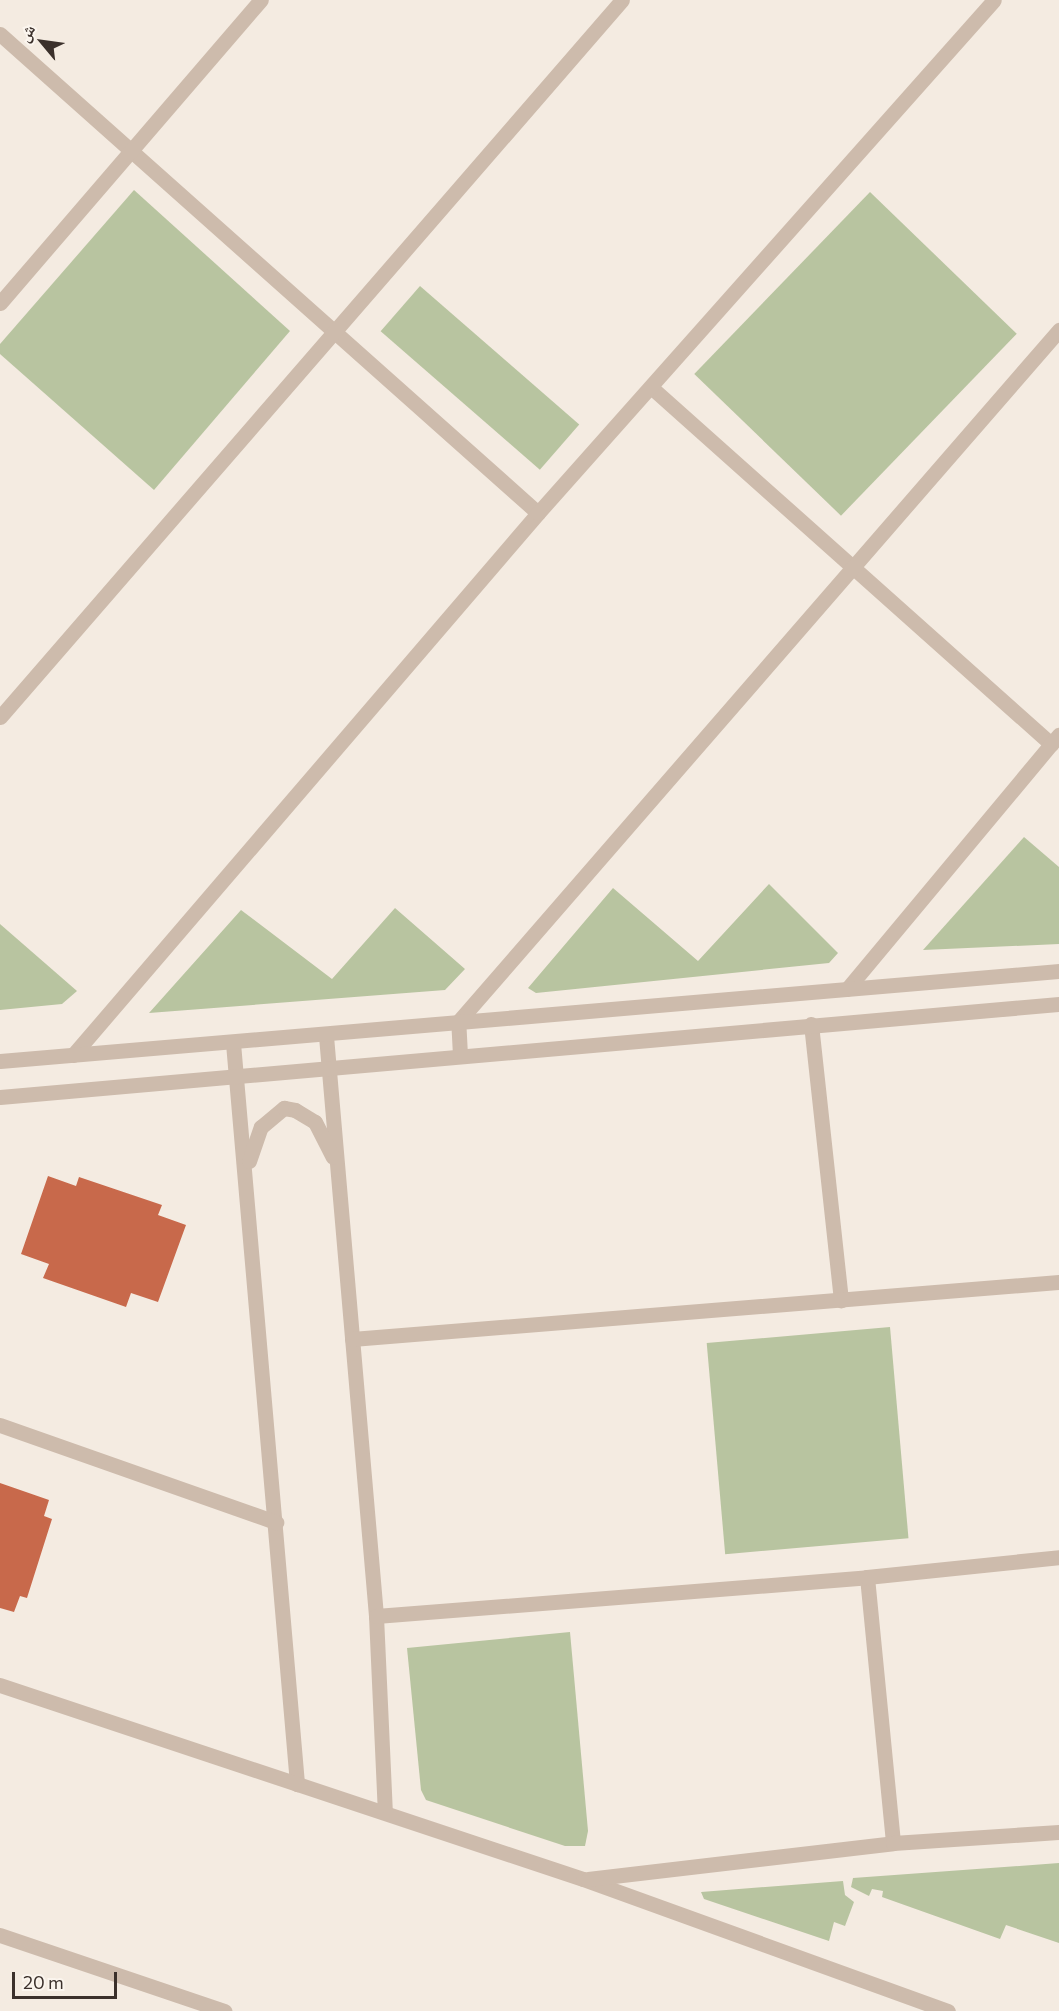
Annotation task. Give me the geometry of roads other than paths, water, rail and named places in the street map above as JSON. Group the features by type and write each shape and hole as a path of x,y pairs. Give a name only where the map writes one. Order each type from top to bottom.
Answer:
{"street":[{"path":"0,303 261,0"},
{"path":"0,717 332,330 622,0"},
{"path":"73,1055 538,513 652,388 993,0"},
{"path":"0,34 538,513"},
{"path":"460,1055 458,1022 1059,330"},
{"path":"652,388 1055,739 846,988"},
{"path":"0,1061 326,1036 458,1022 1059,971"},
{"path":"0,1097 237,1073 1059,1004"},
{"path":"811,1024 841,1300"},
{"path":"326,1036 376,1616 385,1812"},
{"path":"233,1043 297,1784"},
{"path":"246,1180 254,1138 268,1118 284,1108 295,1110 315,1122 339,1174"},
{"path":"352,1339 1059,1282"},
{"path":"0,1425 276,1522"},
{"path":"376,1616 867,1577 1059,1557"},
{"path":"867,1577 893,1843"},
{"path":"0,1685 583,1880 948,2011"},
{"path":"583,1880 893,1843 1059,1832"},
{"path":"0,1935 225,2011"}]}
